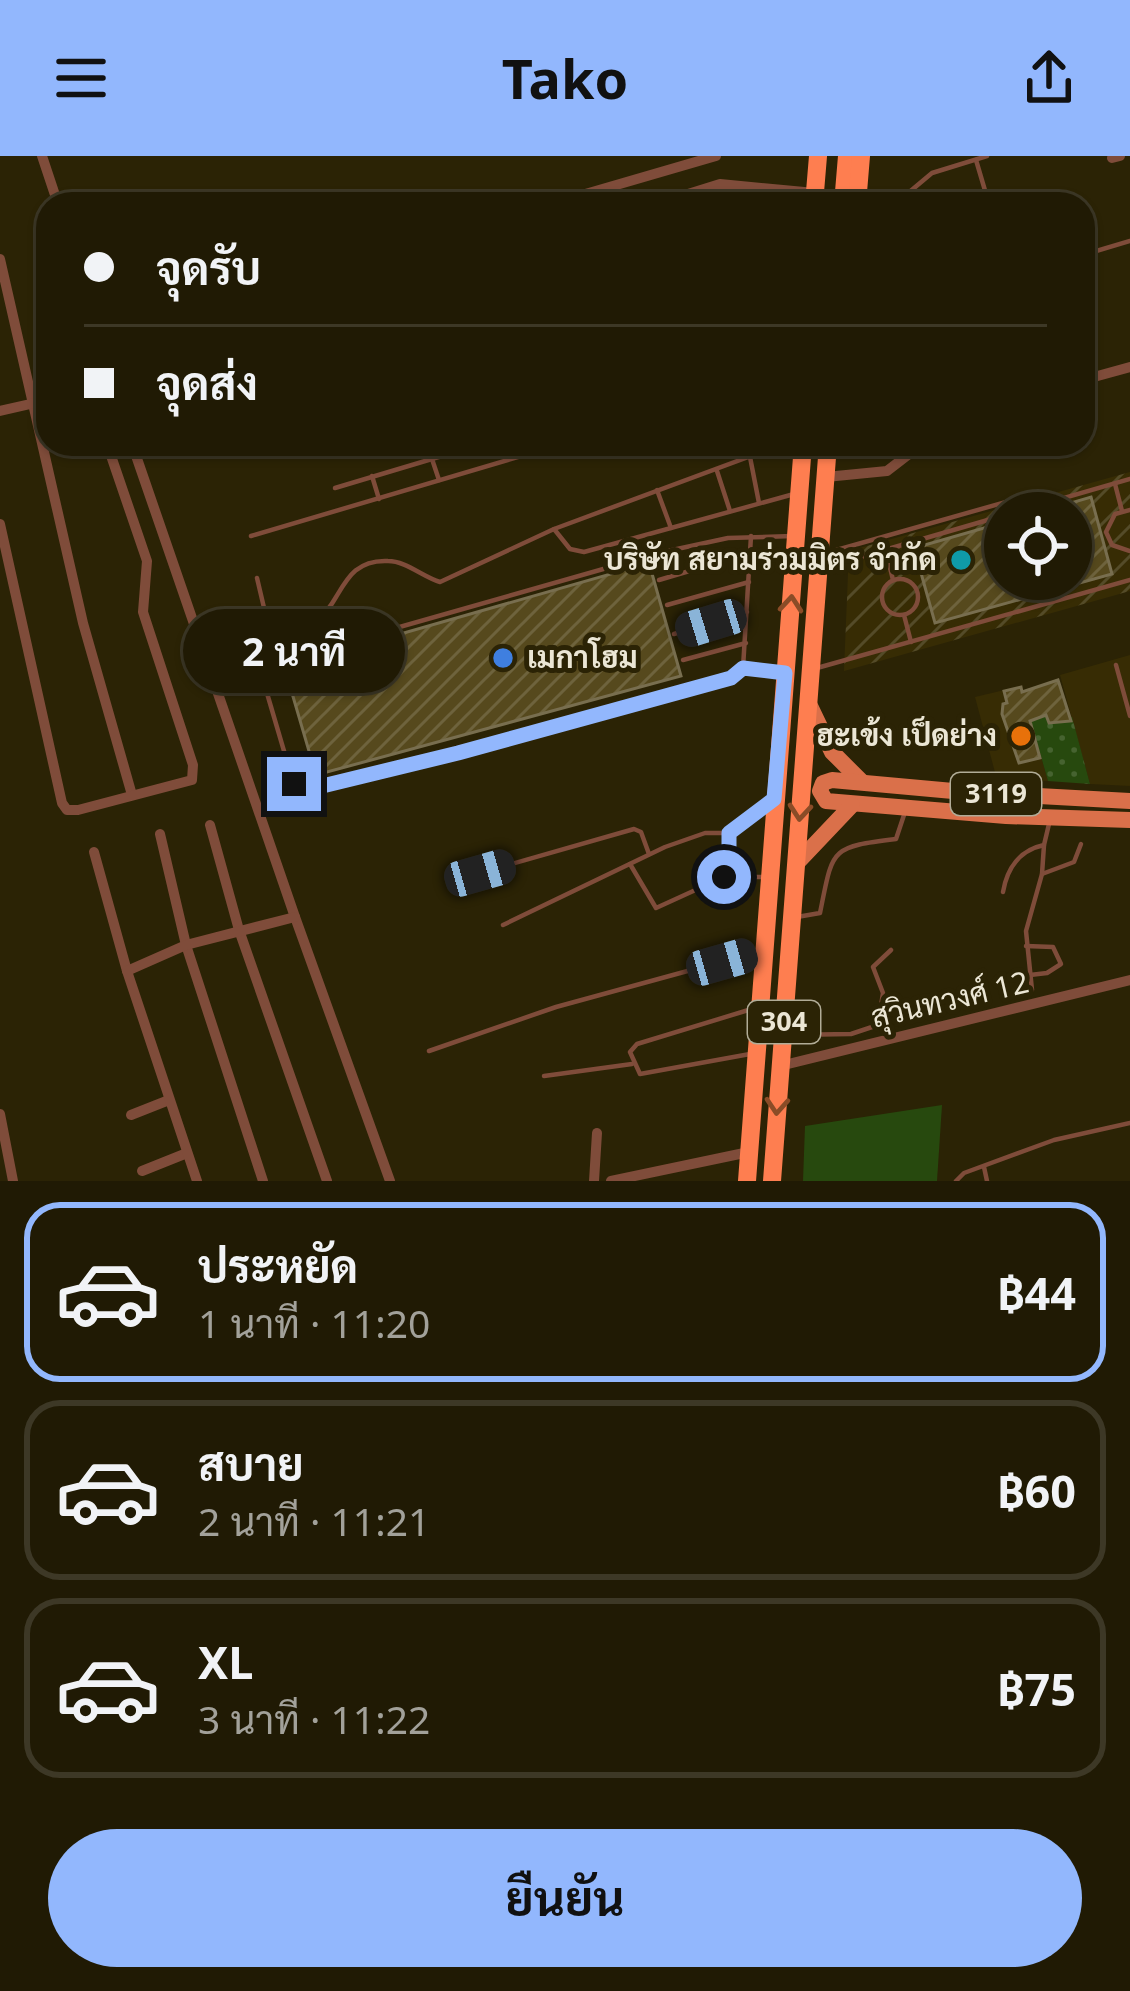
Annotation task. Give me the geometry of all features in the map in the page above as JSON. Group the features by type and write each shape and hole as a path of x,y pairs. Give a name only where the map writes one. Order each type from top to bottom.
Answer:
{"highway":[{"path":"820,192 830,156"},
{"path":"844,192 847,156"},
{"path":"858,192 861,156"},
{"path":"818,157 818,192"},
{"name":"304","path":"747,1181 802,456"},
{"name":"304","path":"772,1181 827,456"}],"main road":[{"path":"810,706 832,752 862,782"},
{"path":"852,805 826,801 821,787 828,780 862,782"},
{"name":"3119","path":"862,782 1130,801"},
{"path":"796,864 852,805"},
{"name":"3119","path":"852,805 1130,820"}],"street":[{"path":"42,156 54,192"},
{"path":"592,192 716,156"},
{"path":"802,156 818,157"},
{"path":"694,192 720,184 769,192"},
{"path":"0,260 36,412"},
{"path":"1095,377 1130,367"},
{"path":"0,411 34,403"},
{"path":"46,456 83,623 132,795"},
{"path":"0,524 67,810 188,784 194,774 143,612 147,561 110,456"},
{"path":"136,456 391,1181"},
{"path":"826,477 887,471 906,456"},
{"path":"210,825 239,930 327,1181"},
{"path":"160,834 186,945 263,1181"},
{"path":"94,852 127,971 196,1181"},
{"path":"127,971 186,945 295,917"},
{"name":"สุวินทวงศ์ 12","path":"780,1066 1130,980"},
{"path":"130,1115 169,1100"},
{"path":"0,1114 13,1181"},
{"path":"594,1181 597,1133"},
{"path":"611,1181 749,1152"},
{"path":"142,1171 188,1153"}],"lane":[{"path":"907,192 932,173 987,156"},
{"path":"976,160 985,192"},
{"path":"1095,251 1130,241"},
{"path":"335,488 442,456"},
{"path":"250,536 520,456"},
{"path":"257,578 265,612 278,630 285,631 323,618 340,584 361,567 388,560 440,582 554,529 750,457 759,503"},
{"path":"432,459 439,480"},
{"path":"717,470 730,511"},
{"path":"372,476 379,499"},
{"path":"1086,492 1130,479"},
{"path":"1115,484 1121,511"},
{"path":"657,490 671,527"},
{"path":"554,529 570,549 584,552 800,493"},
{"path":"820,561 984,510"},
{"path":"1130,511 1110,519 1106,532 1112,545 1130,551"},
{"path":"820,561 886,549 984,521"},
{"path":"751,536 743,668 731,678 306,790 294,784 264,682 269,668 392,628 663,552 751,536 796,536"},
{"path":"886,549 892,580"},
{"path":"658,580 750,554"},
{"path":"892,580 910,582 917,592 914,609 904,615 888,612 882,602 882,592 892,580"},
{"path":"812,669 1130,580"},
{"path":"667,605 749,582"},
{"path":"674,634 747,612"},
{"path":"904,615 911,642"},
{"path":"683,660 746,643"},
{"path":"1116,665 1130,716"},
{"path":"743,668 785,673"},
{"path":"503,925 649,854 695,836 729,833 774,799"},
{"path":"791,917 820,913 829,869 838,855 857,842 896,839 905,808"},
{"path":"1032,990 1027,923 1042,874 1050,818"},
{"path":"480,873 634,829 641,832 649,854"},
{"path":"729,833 729,877"},
{"path":"1042,874 1074,862 1081,844"},
{"path":"1003,892 1018,860 1044,845"},
{"path":"629,864 656,908 729,877 769,877"},
{"path":"1026,946 1053,947 1061,964 1047,973 1030,975"},
{"path":"429,1051 556,1007 763,950"},
{"path":"783,1034 851,1034 878,1025 883,993 874,968 892,950"},
{"path":"755,1053 646,1073 636,1072 630,1052 637,1044 759,1007"},
{"path":"544,1076 632,1064"},
{"path":"956,1181 964,1173 1054,1139 1130,1124"},
{"path":"984,1167 987,1181"}],"shaded area":[{"name":"บริษัท สยามร่วมมิตร จำกัด","path":"1130,472 1130,591 844,671 849,551 984,513 984,600 1092,600 1092,492 1059,492"},
{"path":"1130,655 1130,786 1090,784 1060,675"},
{"path":"1021,686 1048,781 997,780 975,697"}],"green space":[{"path":"1028,711 1072,717 1090,784 1048,781"},
{"path":"942,1105 937,1181 803,1181 805,1126"}],"building":[{"path":"1092,501 1112,574 1092,580"},
{"path":"984,528 984,600 1018,600 935,623 914,548"},
{"name":"เมกาโฮม","path":"649,563 681,676 316,775 287,676 321,668 337,652"},
{"path":"1058,680 1071,721 1049,723 1046,715 1030,721 1040,758 1019,763 1002,714 1007,703 1004,691 1021,687 1022,692"}],"place":[{"name":"บริษัท สยามร่วมมิตร จำกัด","path":"961,560"},
{"name":"เมกาโฮม","path":"503,658"},
{"name":"ฮะเข้ง เป็ดย่าง","path":"1021,736"}],"route":[{"path":"294,784 306,790 458,753 731,678 743,668 785,673 774,799 729,833 729,877 724,877"}]}
